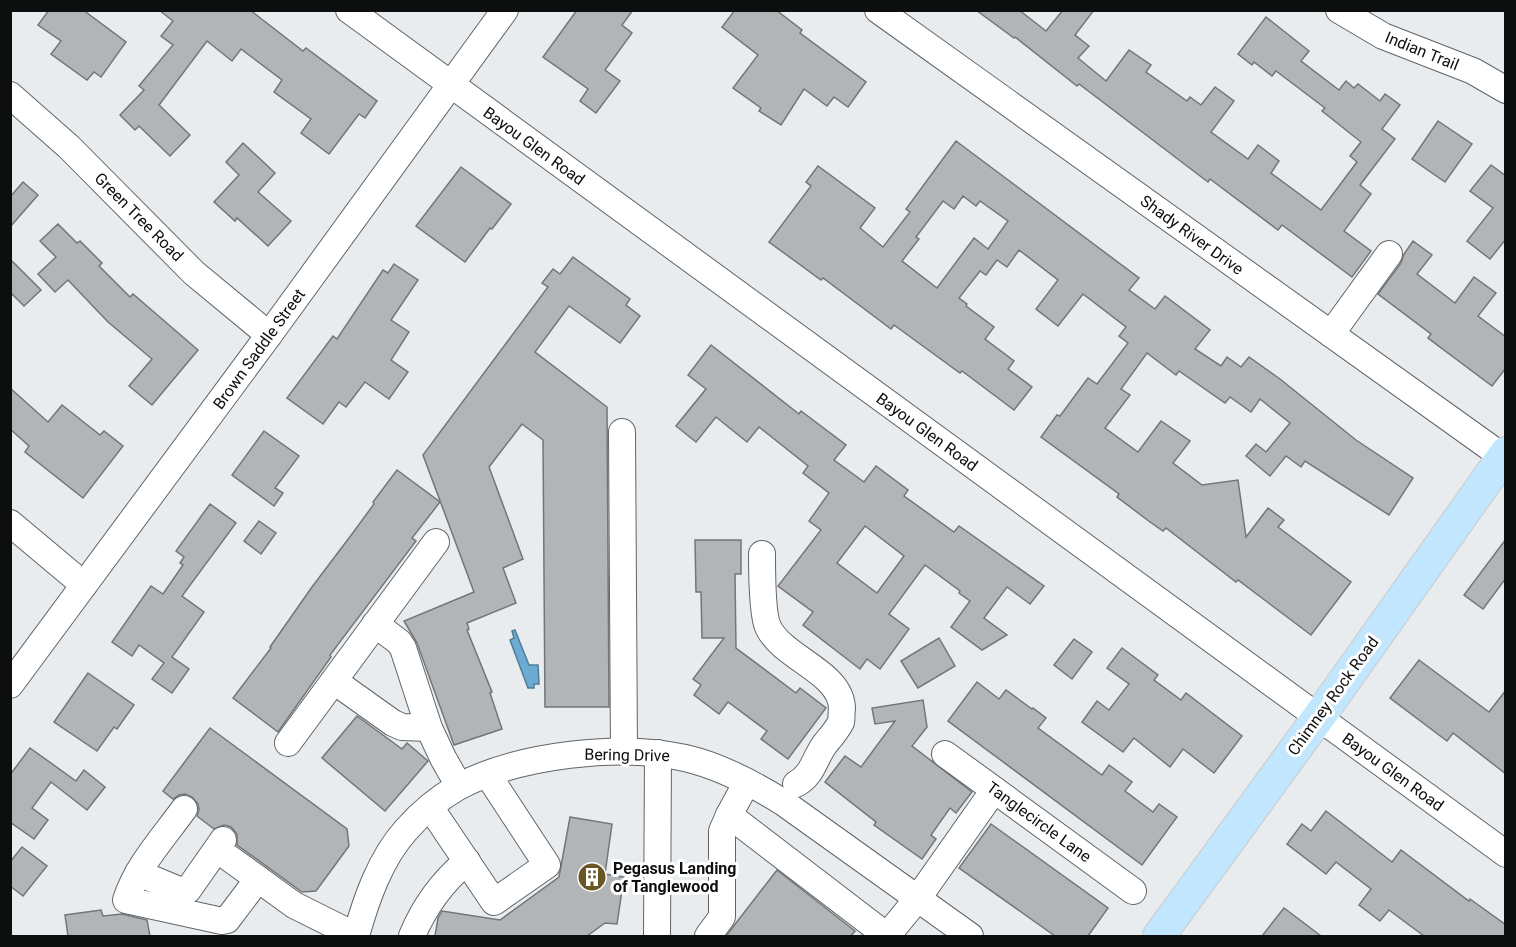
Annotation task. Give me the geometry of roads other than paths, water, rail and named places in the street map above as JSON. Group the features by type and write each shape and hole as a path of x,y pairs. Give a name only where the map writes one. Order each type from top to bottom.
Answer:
{"main road":[{"name":"Chimney Rock Road","path":"1159,936 1505,456"}],"street":[{"name":"Bayou Glen Road","path":"349,10 1506,854"},
{"name":"Brown Saddle Street","path":"10,685 269,335 505,10"},
{"name":"Shady River Drive","path":"878,10 1505,456"},
{"name":"Indian Trail","path":"1339,10 1383,36 1473,71 1506,90"},
{"name":"Green Tree Road","path":"10,95 69,147 194,273 269,335"},
{"path":"1331,334 1389,254"},
{"path":"622,432 624,752"},
{"path":"10,523 84,585"},
{"path":"288,743 436,542"},
{"path":"762,554 762,583 767,626 781,645 832,683 842,698 841,721 818,753 816,764 790,793"},
{"path":"375,624 399,642 403,648 429,728 459,786"},
{"path":"334,681 393,723 402,727 429,728"},
{"name":"Bering Drive","path":"356,936 364,908 388,855 405,831 430,807 459,786 530,761 584,753 624,752 658,753 709,765 747,782 790,793 918,898 970,936"},
{"path":"657,936 658,753"},
{"name":"Tanglecircle Lane","path":"945,754 1133,891"},
{"path":"430,807 494,902 547,865 488,775"},
{"path":"708,936 722,917 722,831 747,782"},
{"path":"729,815 887,936 918,898 994,790"},
{"path":"183,809 138,873 130,886 126,900 222,921 231,917 258,879"},
{"path":"138,873 179,891 188,890 226,849 258,879 294,905 356,936"},
{"path":"412,936 425,909 442,886 467,861"}],"water":[{"path":"515,630 529,665 538,665 539,684 534,684 534,688 528,688 510,640 514,638 512,631"}],"place":[{"name":"Pegasus Landing of Tanglewood","path":"592,877"}]}
